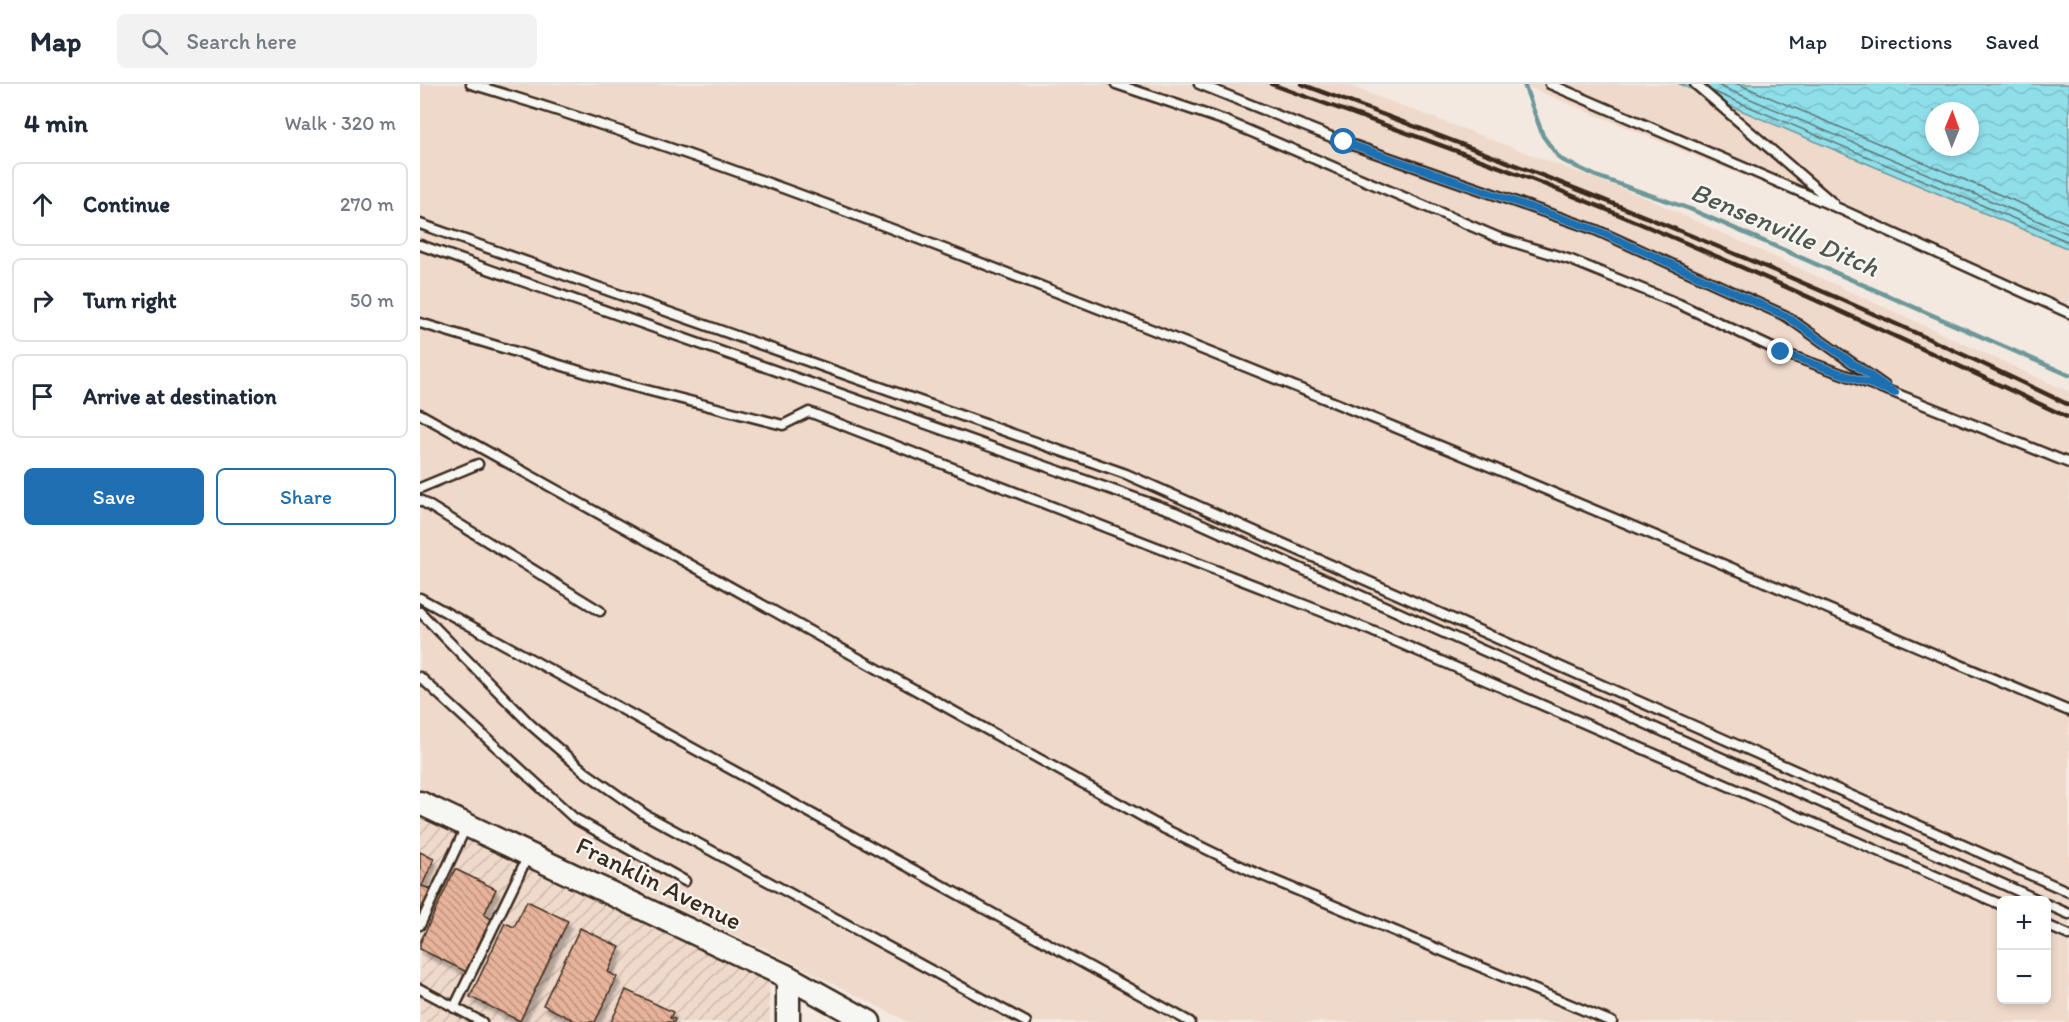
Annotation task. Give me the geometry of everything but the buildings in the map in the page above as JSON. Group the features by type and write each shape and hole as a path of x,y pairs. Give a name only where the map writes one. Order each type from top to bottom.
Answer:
{"main road":[{"name":"Franklin Avenue","path":"420,803 530,853 788,977 870,1022"},
{"path":"788,977 788,1022"}],"lane":[{"path":"471,84 555,109 848,211 1354,408 2069,711"},
{"path":"1116,84 1226,122 1497,237 1571,260 1679,304 1781,352 1895,393 2069,463"},
{"path":"1199,84 1344,142 1596,230 1786,316 1895,393"},
{"path":"1550,84 1840,209 2069,313"},
{"path":"1695,84 1840,209"},
{"path":"420,224 1126,474 2069,892"},
{"path":"420,245 1175,512 2029,896"},
{"path":"420,322 623,384 783,425 809,412 1372,631 1997,903"},
{"path":"420,414 1166,829 1249,870 1612,1022"},
{"path":"420,488 478,464"},
{"path":"420,500 600,611"},
{"path":"420,598 1190,1022"},
{"path":"420,612 531,725 585,772 646,815 1026,1022"},
{"path":"420,677 574,818 685,881"},
{"path":"420,925 467,825"},
{"path":"454,1008 530,853"},
{"path":"2051,906 2069,914"},
{"path":"2051,927 2069,935"},
{"path":"420,989 482,1022"}],"shaded area":[{"path":"420,84 1344,84 1646,198 2069,392 2069,1022 908,1022 784,958 420,789"},
{"path":"1521,84 2069,84 2069,321 1843,217"},
{"path":"420,818 769,979 770,1022 420,1022"}],"water":[{"path":"1679,84 2069,84 2069,249"}],"waterway":[{"name":"Bensenville Ditch","path":"1524,84 1543,136 1560,159 1596,176 1690,209 2069,375"}],"railway":[{"path":"1271,84 1485,161 1686,243 1814,299 2069,418"},
{"path":"1301,84 1593,196 1785,275 2069,405"}],"route":[{"path":"1344,142 1596,230 1786,316 1895,393 1781,352"}]}
